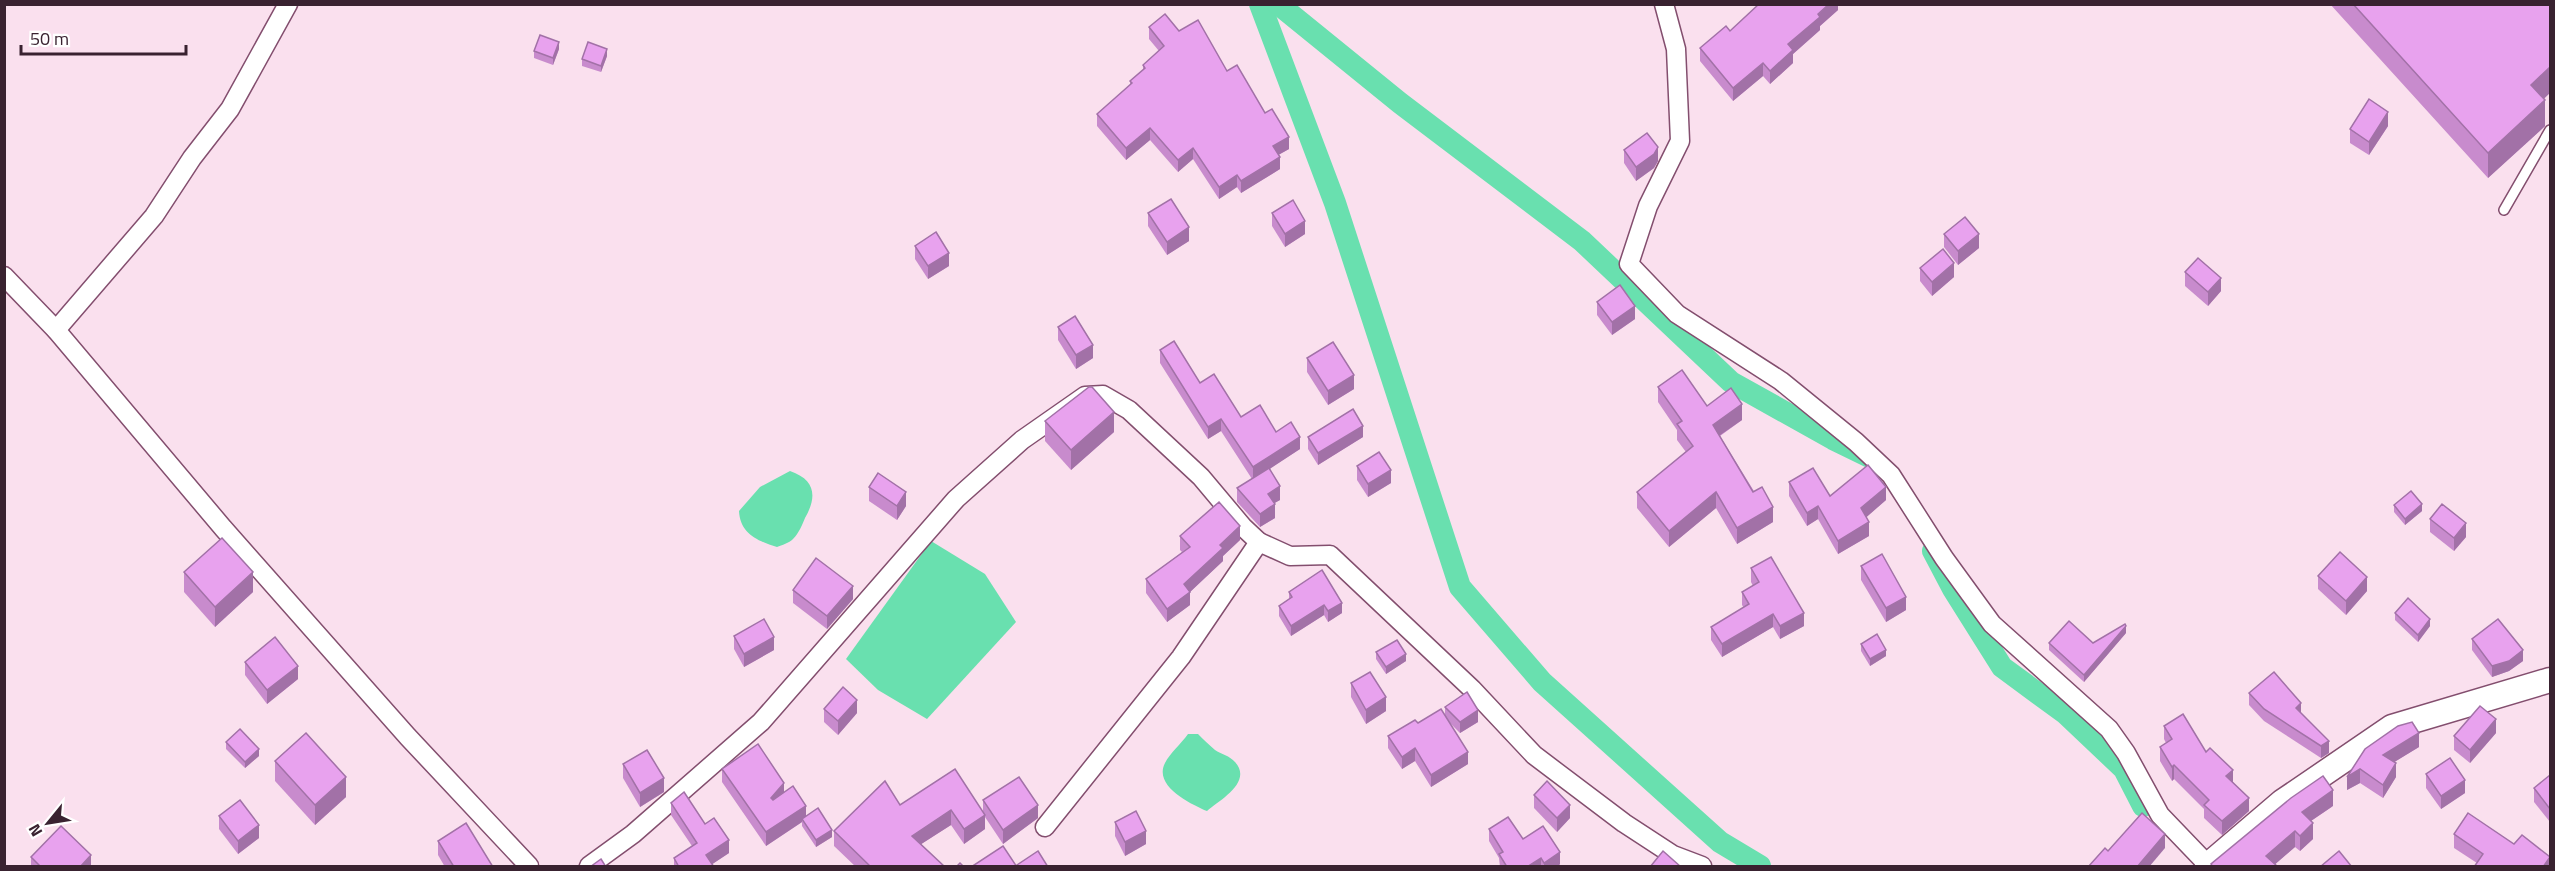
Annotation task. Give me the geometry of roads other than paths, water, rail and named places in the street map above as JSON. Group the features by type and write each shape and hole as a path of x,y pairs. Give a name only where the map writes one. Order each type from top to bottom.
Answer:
{"main road":[{"path":"2208,866 2282,802 2392,727 2550,680"}],"street":[{"path":"56,330 154,216 192,158 230,109 288,4"},
{"path":"1664,4 1676,49 1680,141 1648,206 1629,264 1677,314 1781,381 1857,442 1891,475 1944,558 1992,624 2109,729 2160,815 2208,866"},
{"path":"4,276 56,330 260,570 408,737 529,867"},
{"path":"589,867 633,834 761,722 956,499 1022,440 1085,396 1103,395 1129,410 1201,477 1259,543 1290,556 1330,555 1472,690 1534,755 1624,823 1672,855 1702,867"},
{"path":"1045,827 1181,657 1259,543"}],"lane":[{"path":"2504,210 2550,130"}],"waterway":[{"path":"1260,4 1335,203 1460,587 1542,682 1720,842 1760,866"},
{"path":"1278,4 1400,103 1582,241 1731,382 1870,457"},
{"path":"1933,551 1953,589 2002,667 2066,714 2124,769 2143,806"}]}
